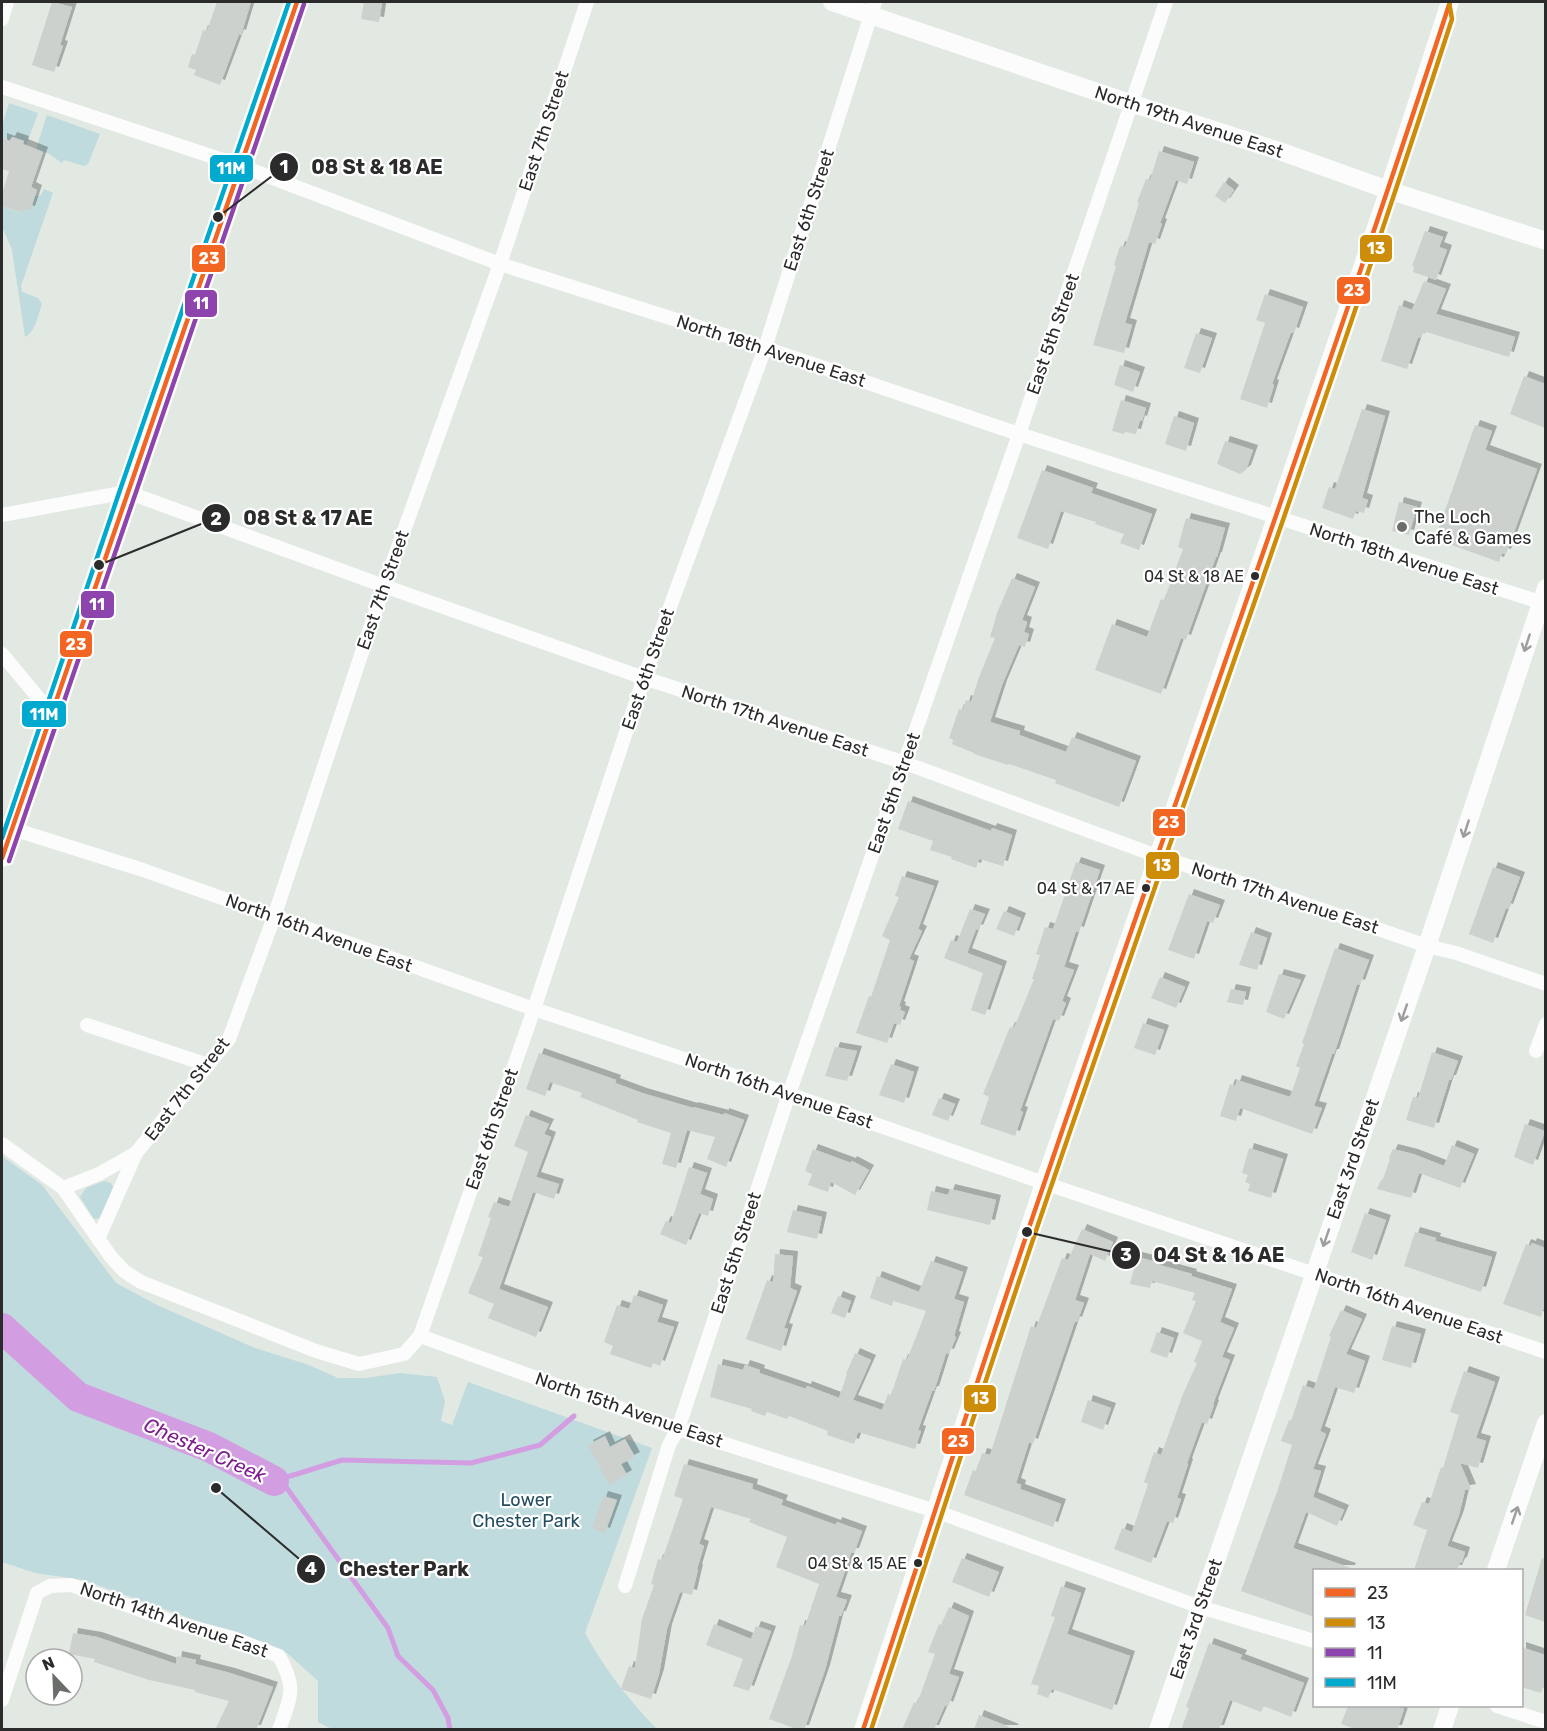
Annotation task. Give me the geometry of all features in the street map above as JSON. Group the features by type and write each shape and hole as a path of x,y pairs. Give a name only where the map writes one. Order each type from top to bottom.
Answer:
{"street":[{"path":"2,19 7,2"},
{"path":"2,858 297,2"},
{"name":"East 7th Street","path":"98,1239 136,1153 230,1040 274,917 384,586 500,264 587,2"},
{"name":"North 19th Avenue East","path":"832,2 873,8 1130,103 1545,241"},
{"name":"East 5th Street","path":"625,1586 669,1445 678,1429 789,1094 1019,434 1166,2"},
{"path":"863,1730 1044,1183 1276,518 1388,190 1446,7"},
{"name":"East 6th Street","path":"420,1336 534,1009 644,678 765,348 873,8"},
{"name":"North 18th Avenue East","path":"2,87 241,166 500,264 765,348 1276,518 1544,598"},
{"path":"2,514 127,492"},
{"name":"North 17th Avenue East","path":"127,492 644,678 905,763 1157,856 1545,984"},
{"name":"East 3rd Street","path":"1158,1730 1544,598"},
{"path":"2,654 51,715"},
{"name":"North 16th Avenue East","path":"13,829 143,870 534,1009 1545,1352"},
{"path":"1536,1051 1545,1024"},
{"path":"87,1025 208,1065"},
{"path":"2,1144 63,1188 111,1257 124,1271 141,1282 316,1351 359,1364 404,1354 420,1336"},
{"name":"East 7th Street","path":"63,1188 99,1174 136,1153"},
{"name":"North 15th Avenue East","path":"420,1336 678,1429 935,1511 1200,1607 1313,1641"},
{"path":"1496,1569 1545,1423"},
{"name":"North 14th Avenue East","path":"2,1700 37,1593 50,1586 71,1585 176,1623 233,1638 279,1656 288,1672 291,1694 279,1730"},
{"path":"1442,1730 1450,1707"},
{"path":"1500,1707 1545,1722"}],"green space":[{"path":"9,103 38,113 26,146 22,145 23,141 12,137 10,141 2,138 2,126"},
{"path":"47,115 100,134 88,164 84,166 64,160 62,163 36,149"},
{"path":"44,189 53,193 21,286 22,292 38,298 42,304 34,327 25,337 12,250 2,226 2,206 21,213 23,209 30,211 35,196 41,195"},
{"name":"Lower Chester Park","path":"2,1156 42,1185 116,1283 157,1305 255,1348 309,1365 338,1378 366,1378 400,1373 437,1377 445,1401 441,1421 452,1425 468,1382 652,1448 585,1633 618,1684 657,1729 332,1729 318,1722 318,1681 287,1653 83,1580 35,1573 2,1562"},
{"path":"104,1181 111,1183 113,1187 103,1216 94,1219 80,1197 86,1188"}],"building":[{"path":"52,2 72,7 54,72 32,65"},
{"path":"217,2 251,2 241,35 239,34 220,85 194,75 196,70 188,67 192,54 195,55 203,30 207,31"},
{"path":"364,2 382,2 379,22 361,19"},
{"path":"12,137 43,152 31,187 37,190 30,211 23,209 22,213 2,206 2,194 9,171 2,169 2,138 10,141"},
{"path":"1159,151 1194,162 1187,184 1176,180 1155,244 1149,242 1125,323 1132,325 1124,353 1093,345 1120,246 1125,247 1139,203 1137,202 1146,179 1150,180"},
{"path":"1224,182 1234,190 1225,203 1215,196"},
{"path":"1425,231 1443,237 1439,247 1447,250 1436,280 1413,272 1414,266 1412,266"},
{"path":"1424,281 1446,289 1436,314 1515,337 1509,357 1423,331 1420,338 1418,337 1407,369 1381,361 1399,305 1412,310"},
{"path":"1265,294 1303,307 1272,384 1274,385 1267,408 1240,399 1265,323 1256,320"},
{"path":"1196,333 1212,338 1200,373 1184,368"},
{"path":"1120,365 1140,372 1133,392 1114,385"},
{"path":"1524,376 1545,384 1545,428 1510,414"},
{"path":"1121,400 1146,408 1136,434 1112,431"},
{"path":"1362,409 1385,416 1362,498 1368,500 1364,513 1356,511 1353,519 1322,508 1329,487 1335,489"},
{"path":"1174,416 1194,423 1186,451 1165,444"},
{"path":"1475,425 1492,431 1485,450 1537,469 1506,554 1502,553 1499,562 1435,539"},
{"path":"1225,441 1253,450 1246,470 1240,474 1217,464"},
{"path":"1042,470 1093,488 1091,493 1152,514 1139,550 1120,543 1124,534 1061,511 1048,549 1017,538"},
{"path":"1399,502 1417,507 1409,535 1392,531"},
{"path":"1186,518 1225,528 1217,557 1186,640 1181,638 1161,694 1095,670 1112,624 1147,637 1183,549 1178,547"},
{"path":"1012,578 1035,587 1022,620 1027,622 1024,632 1029,634 1025,647 1019,645 1002,685 990,722 1020,731 1019,735 1066,752 1072,737 1136,761 1119,807 1055,783 1056,780 974,754 952,744 953,740 949,738 959,709 963,710 966,700 971,702 995,638 990,637 997,613"},
{"path":"908,801 991,831 992,828 1012,835 1003,866 979,859 976,868 930,850 933,841 898,829"},
{"path":"1076,862 1100,870 1079,932 1076,931 1064,967 1074,970 1062,1001 1066,1003 1059,1021 1053,1019 1020,1111 1023,1112 1015,1136 980,1124 989,1097 983,1094 1010,1027 1014,1028 1034,979 1032,979 1040,955 1036,954 1045,927 1053,929"},
{"path":"1493,867 1520,877 1493,943 1469,934"},
{"path":"902,876 934,886 918,929 922,931 909,959 914,961 899,1006 900,1010 905,1012 900,1025 894,1023 887,1043 856,1033 890,940 882,936 899,897 895,896"},
{"path":"1189,894 1220,905 1213,923 1207,921 1194,959 1168,950"},
{"path":"970,909 985,914 978,930 976,929 967,953 1002,966 985,1015 971,1010 983,973 944,958 951,940 957,942"},
{"path":"1004,911 1021,918 1014,936 996,929"},
{"path":"1251,932 1267,938 1257,970 1239,965"},
{"path":"1335,948 1369,960 1360,985 1357,984 1314,1106 1322,1108 1312,1134 1240,1108 1236,1121 1220,1116 1230,1084 1235,1086 1237,1080 1290,1097 1300,1068 1296,1066 1304,1044 1302,1043"},
{"path":"1279,974 1301,980 1284,1019 1266,1012"},
{"path":"1160,977 1185,987 1176,1008 1151,998"},
{"path":"1231,989 1246,992 1243,1005 1227,1002"},
{"path":"1143,1023 1164,1030 1155,1055 1134,1048"},
{"path":"835,1047 857,1051 847,1081 825,1076"},
{"path":"1432,1052 1458,1061 1451,1080 1449,1080 1434,1128 1406,1120 1413,1097 1418,1098"},
{"path":"539,1053 616,1080 615,1083 642,1093 744,1120 726,1167 707,1159 715,1137 687,1130 676,1168 662,1164 671,1133 637,1122 638,1120 580,1097 582,1093 550,1082 545,1096 526,1089"},
{"path":"891,1064 914,1072 904,1103 879,1095"},
{"path":"939,1098 955,1104 948,1121 932,1115"},
{"path":"526,1115 549,1124 544,1134 551,1137 536,1177 559,1184 554,1199 533,1192 499,1289 548,1307 536,1337 488,1318 494,1304 468,1293 483,1257 478,1256 494,1202 509,1207 528,1152 514,1146"},
{"path":"1525,1124 1545,1131 1533,1165 1514,1157"},
{"path":"1452,1145 1474,1154 1460,1188 1419,1173 1411,1198 1377,1189 1383,1179 1393,1149 1444,1166"},
{"path":"1249,1148 1283,1159 1271,1198 1248,1191 1250,1184 1245,1182 1248,1175 1242,1173"},
{"path":"813,1149 851,1163 852,1161 869,1170 855,1195 831,1182 828,1192 808,1185 812,1174 805,1171"},
{"path":"689,1167 707,1173 700,1194 713,1199 708,1216 699,1213 686,1245 660,1234 666,1221 671,1223"},
{"path":"950,1189 996,1200 990,1225 927,1210 931,1191 948,1195"},
{"path":"793,1210 822,1217 817,1239 787,1232"},
{"path":"1365,1213 1386,1220 1372,1260 1351,1252"},
{"path":"1082,1229 1113,1242 1105,1261 1090,1254 1075,1300 1084,1303 1077,1322 1075,1321 1033,1444 1029,1442 1016,1483 1021,1485 1020,1489 1061,1504 1053,1527 964,1495 982,1453 990,1455 1031,1326 1036,1328 1062,1258 1068,1260"},
{"path":"1415,1232 1436,1238 1435,1241 1492,1257 1481,1292 1404,1266"},
{"path":"1532,1243 1545,1248 1545,1303 1541,1317 1503,1304 1526,1244 1531,1246"},
{"path":"775,1254 793,1256 790,1288 797,1291 784,1328 788,1329 781,1351 746,1339 767,1280 773,1282"},
{"path":"1137,1257 1232,1289 1220,1322 1234,1328 1222,1357 1230,1360 1207,1424 1202,1422 1187,1463 1177,1498 1181,1499 1173,1523 1167,1521 1151,1563 1114,1549 1122,1528 1132,1532 1148,1484 1144,1482 1154,1452 1161,1455 1197,1363 1194,1362 1202,1341 1183,1333 1196,1301 1192,1300 1195,1293 1152,1281 1150,1288 1130,1284"},
{"path":"931,1261 963,1272 954,1299 964,1302 954,1336 956,1337 949,1354 946,1353 934,1391 932,1391 918,1430 921,1431 915,1449 858,1432 854,1444 827,1435 828,1431 789,1416 787,1419 767,1412 765,1416 751,1411 752,1409 710,1397 718,1364 743,1370 745,1365 760,1370 759,1373 806,1389 807,1386 839,1398 855,1353 871,1360 853,1400 882,1410 888,1394 891,1395 903,1359 907,1360 926,1311 893,1301 892,1306 870,1298 877,1276 919,1292"},
{"path":"634,1295 663,1305 657,1322 674,1327 660,1366 653,1363 651,1368 610,1354 613,1346 604,1342 617,1305 629,1309"},
{"path":"838,1296 851,1301 845,1318 831,1313"},
{"path":"1341,1310 1362,1319 1346,1354 1365,1361 1354,1393 1335,1387 1320,1431 1326,1434 1313,1469 1321,1471 1313,1497 1344,1510 1337,1526 1306,1512 1293,1548 1351,1568 1313,1569 1313,1617 1241,1591 1292,1445 1281,1441 1289,1420 1291,1421 1303,1385 1314,1389 1331,1337 1329,1336"},
{"path":"1392,1326 1421,1334 1411,1368 1382,1360"},
{"path":"1157,1332 1174,1338 1167,1358 1150,1352"},
{"path":"1464,1371 1495,1382 1476,1438 1486,1441 1478,1468 1460,1463 1471,1489 1465,1490 1459,1515 1447,1546 1465,1552 1462,1562 1457,1569 1414,1569 1427,1530 1413,1525 1422,1502 1429,1504 1441,1467 1443,1468 1459,1415 1450,1412"},
{"path":"1088,1400 1111,1408 1103,1430 1081,1422"},
{"path":"605,1436 610,1447 625,1439 635,1457 621,1464 627,1475 609,1485 588,1445"},
{"path":"684,1464 753,1484 752,1489 783,1500 781,1505 836,1525 837,1522 862,1531 854,1553 851,1553 836,1597 847,1600 839,1616 825,1670 804,1730 769,1719 792,1656 800,1625 805,1626 819,1584 776,1567 787,1537 749,1522 751,1519 711,1507 699,1544 704,1546 692,1595 680,1592 667,1629 659,1674 651,1699 621,1689 629,1666 635,1668 642,1619 654,1585 651,1584 658,1559 662,1560 683,1499 674,1496"},
{"path":"603,1496 617,1500 605,1533 592,1528"},
{"path":"962,1558 999,1572 989,1597 952,1582"},
{"path":"1542,1558 1545,1559 1545,1622 1525,1615"},
{"path":"1061,1586 1081,1593 1067,1634 1130,1656 1112,1710 1052,1689 1048,1698 1037,1694 1039,1686 1031,1684 1055,1617 1051,1616"},
{"path":"949,1607 969,1616 949,1674 959,1677 948,1707 945,1705 934,1730 902,1730 914,1702 917,1704 935,1654 928,1652 939,1624 941,1625"},
{"path":"714,1624 751,1639 756,1626 771,1631 749,1691 733,1686 743,1659 706,1645"},
{"path":"73,1633 97,1637 176,1664 177,1656 196,1660 195,1664 273,1687 256,1730 215,1730 229,1701 195,1692 195,1690 149,1680 94,1662 95,1659 84,1657 84,1647 70,1647"},
{"path":"1209,1643 1242,1655 1240,1659 1304,1683 1291,1717 1264,1706 1261,1712 1230,1700 1219,1730 1181,1730 1189,1708 1186,1707"},
{"path":"1523,1648 1545,1655 1545,1681 1541,1693 1523,1688"},
{"path":"1348,1707 1404,1709 1397,1730 1358,1730 1341,1724"},
{"path":"979,1715 1014,1729 974,1730"}],"waterway":[{"name":"Chester Creek","path":"2,1328 78,1397 209,1447 274,1481"},
{"path":"274,1481 342,1460 471,1463 540,1445 574,1416"},
{"name":"Chester Creek","path":"274,1481 286,1487 388,1628 398,1656 433,1690 448,1718 450,1730"}],"transit line":[{"name":"11M","path":"2,838 289,2"},
{"name":"23","path":"2,858 297,2"},
{"name":"13","path":"871,1730 984,1384 1404,164 1452,19 1449,2"},
{"name":"23","path":"863,1730 1022,1249 1351,298 1450,2"},
{"name":"11","path":"9,861 304,4"}],"place":[{"name":"08 St & 18 AE","path":"218,217"},
{"name":"The Loch Café & Games","path":"1402,527"},
{"name":"08 St & 17 AE","path":"99,565"},
{"name":"04 St & 18 AE","path":"1255,576"},
{"name":"04 St & 17 AE","path":"1146,888"},
{"name":"04 St & 16 AE","path":"1027,1232"},
{"name":"Chester Park","path":"216,1488"},
{"name":"04 St & 15 AE","path":"918,1563"}]}
